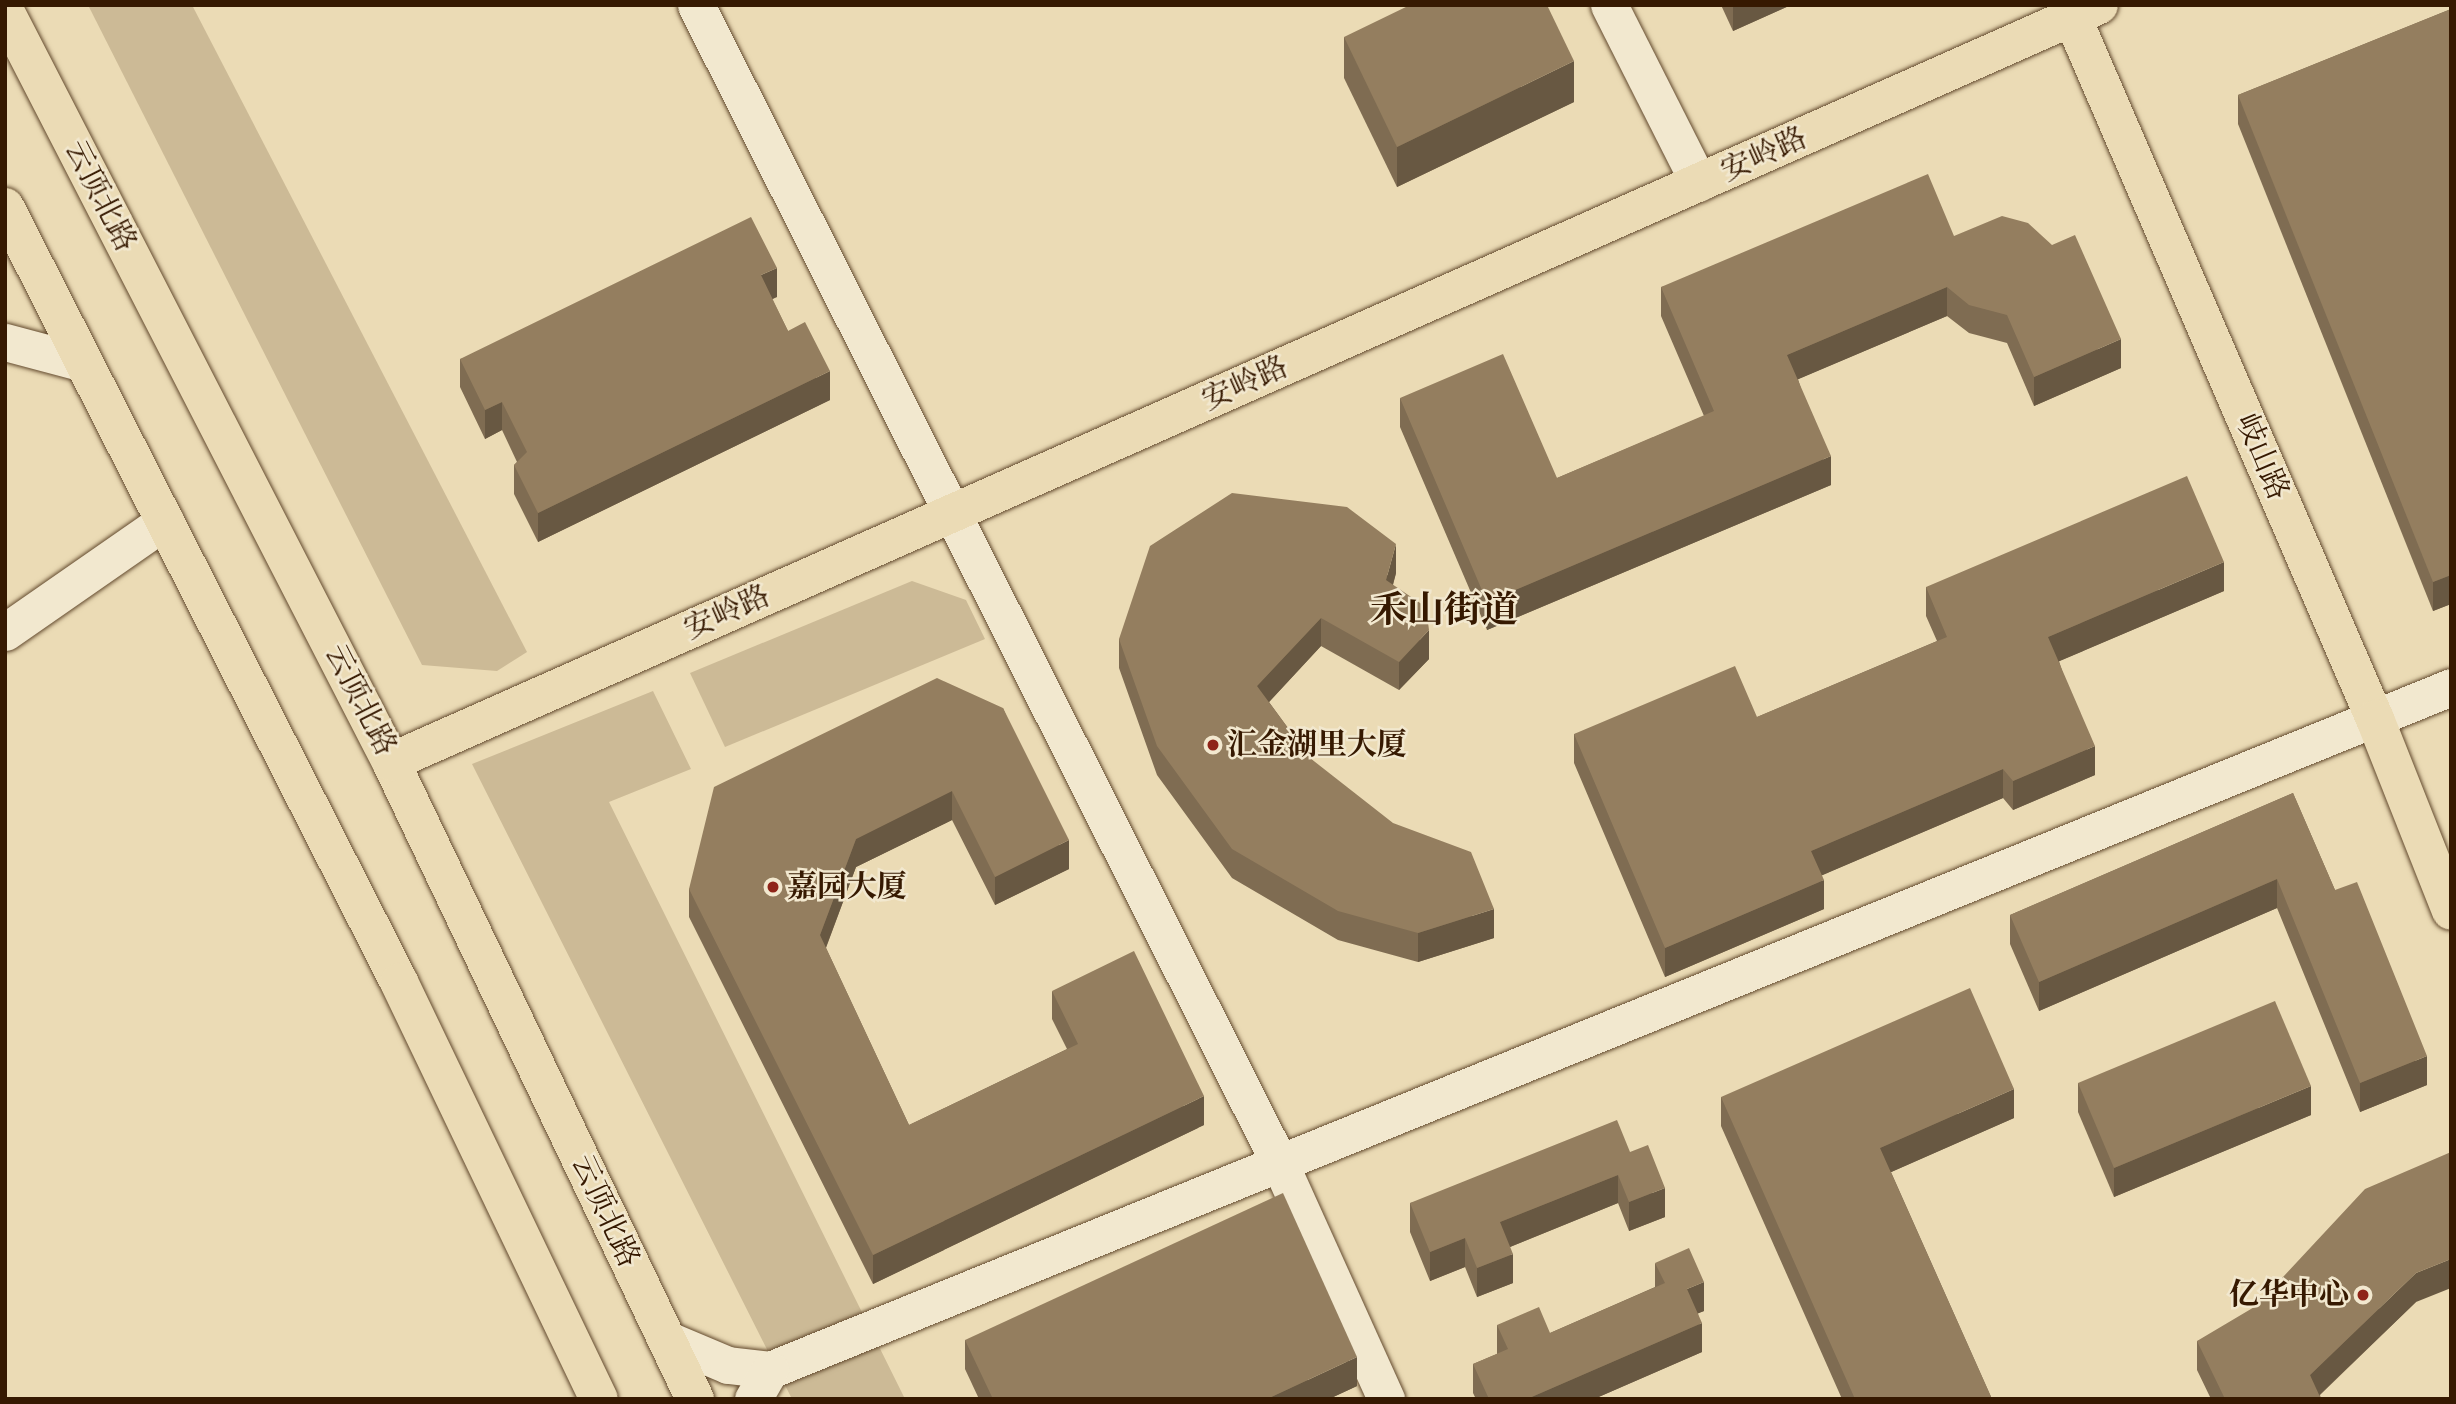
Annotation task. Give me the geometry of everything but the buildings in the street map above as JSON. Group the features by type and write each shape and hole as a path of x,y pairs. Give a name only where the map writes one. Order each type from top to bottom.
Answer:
{"main road":[{"name":"安岭路","path":"391,762 1699,183 2079,9"},
{"name":"岐山路","path":"2079,9 2375,719 2451,911"},
{"name":"云顶北路","path":"5,11 391,762 695,1399"},
{"path":"5,207 399,982 598,1399"}],"street":[{"path":"696,5 1280,1164 1386,1399"},
{"path":"1609,5 1699,183"},
{"path":"5,342 84,363"},
{"path":"5,632 165,522"},
{"path":"666,1339 728,1365 762,1385 1280,1164 2451,687"}],"shaded area":[{"path":"88,5 192,5 527,652 497,671 422,665"},
{"path":"912,581 966,600 985,639 725,747 690,673"},
{"path":"653,691 691,769 609,802 905,1399 792,1399 472,764"}],"place":[{"name":"汇金湖里大厦","path":"1213,745"},
{"name":"嘉园大厦","path":"773,887"},
{"name":"亿华中心","path":"2363,1295"}],"district":[{"name":"禾山街道","path":"1444,610"}]}
